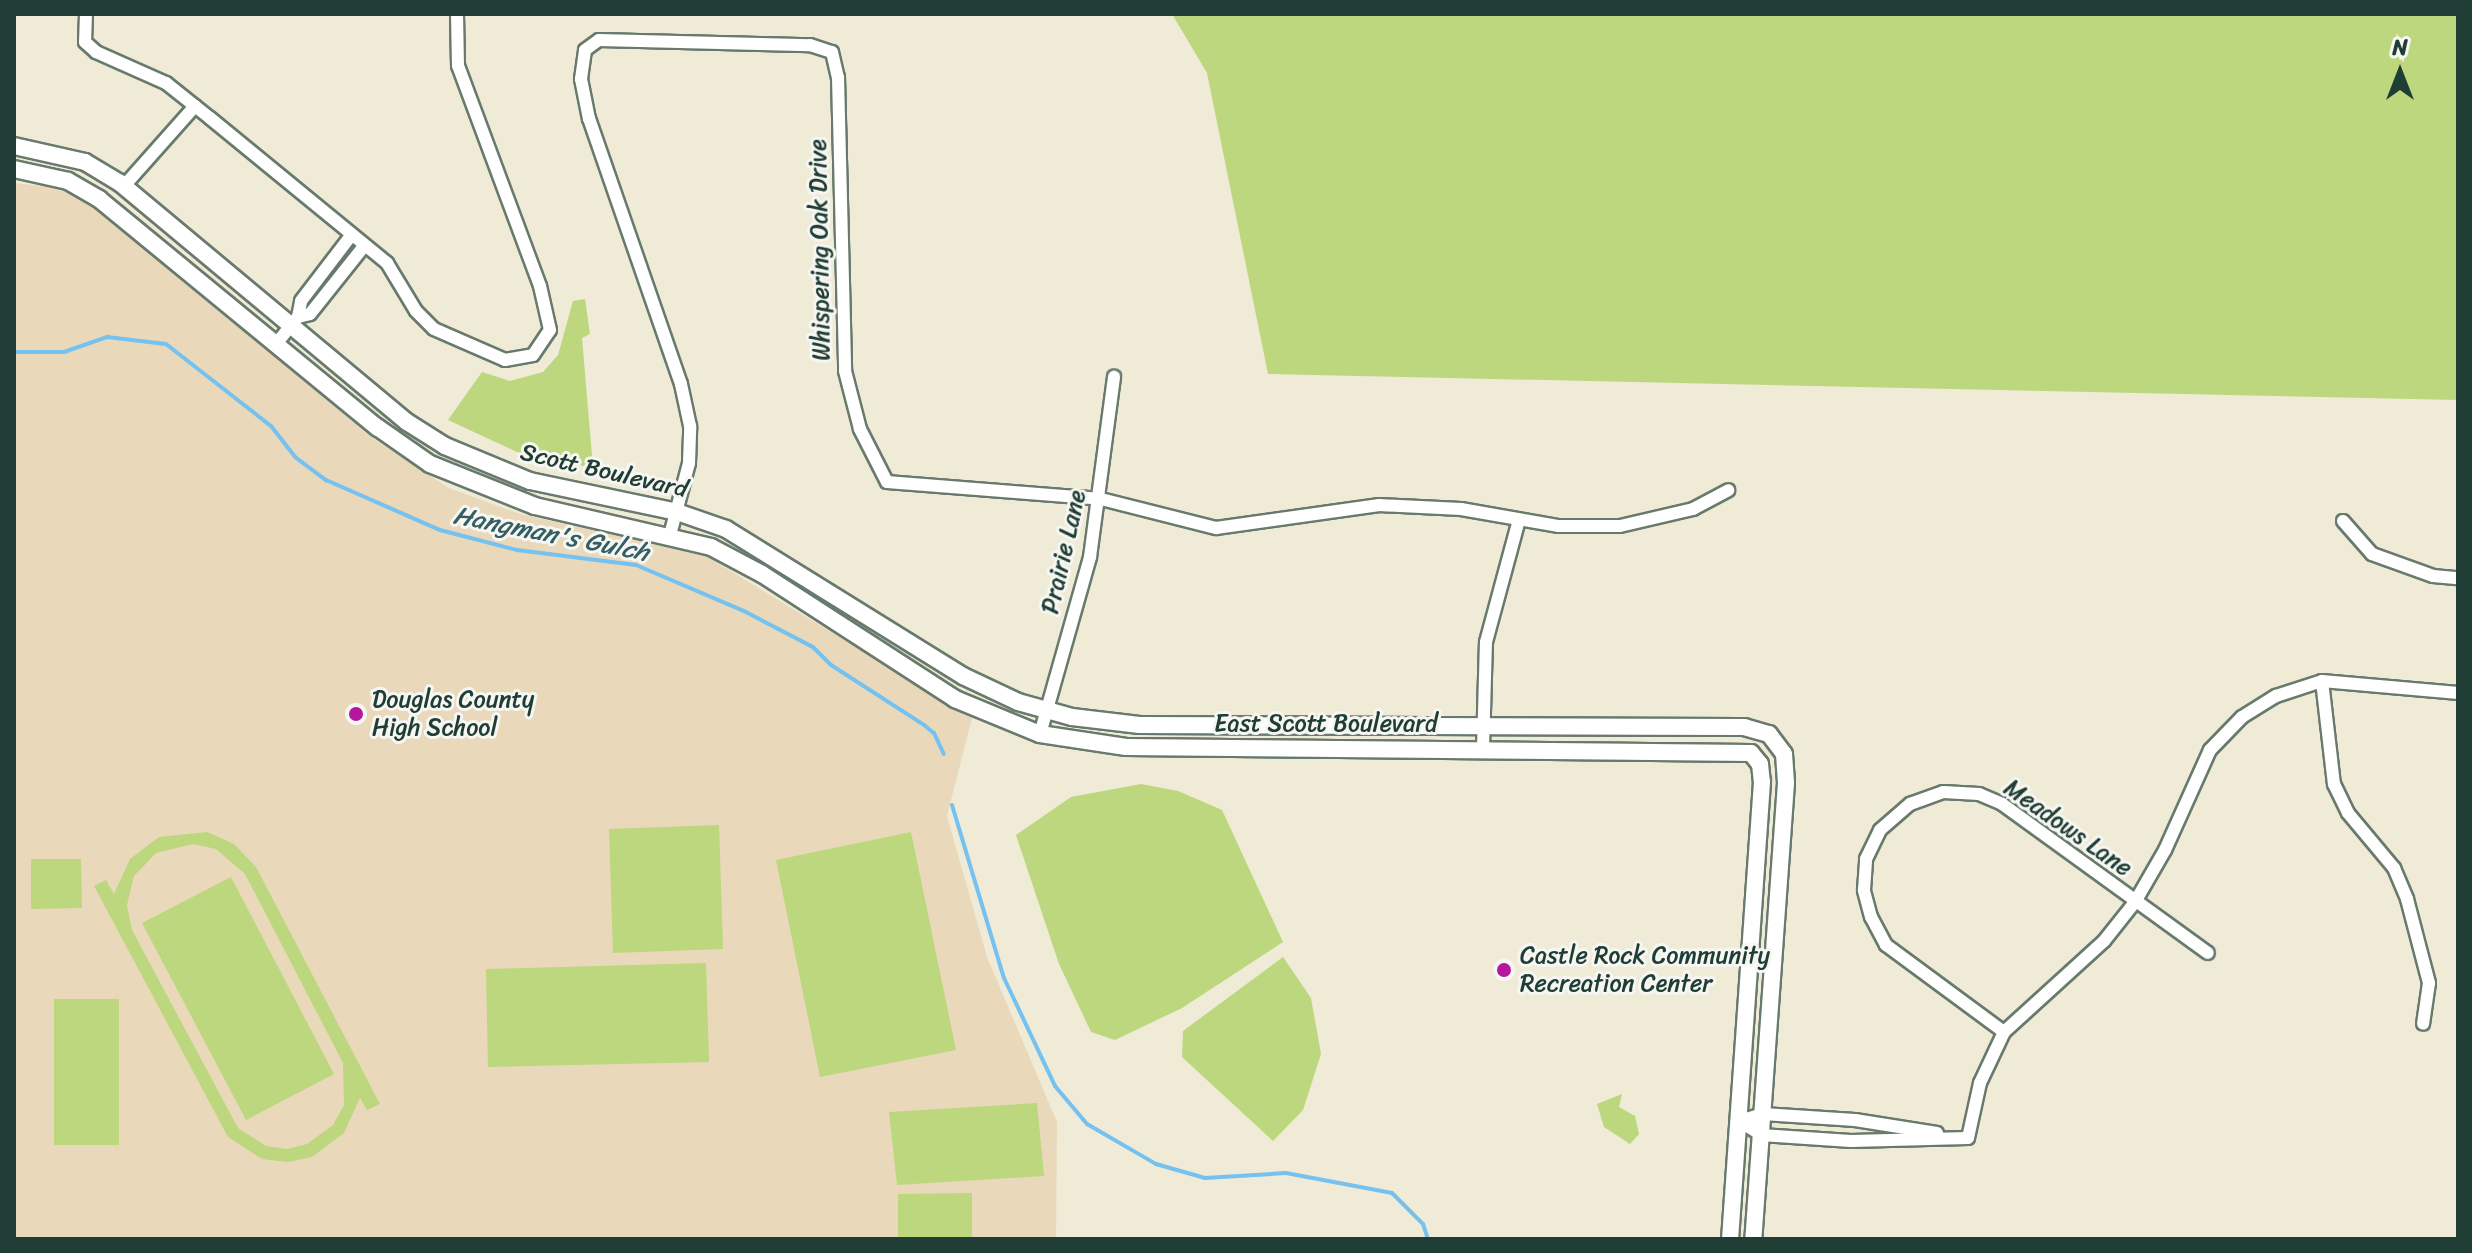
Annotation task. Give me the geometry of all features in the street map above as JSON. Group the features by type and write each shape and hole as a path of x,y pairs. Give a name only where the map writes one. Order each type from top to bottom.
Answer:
{"street":[{"path":"86,14 85,42 96,52 166,83 350,237 387,263 416,311 434,329 470,349 505,360 533,355 550,330 540,286 458,66 457,14"},
{"name":"Whispering Oak Drive","path":"670,535 689,463 690,426 681,384 589,119 581,79 585,50 599,40 810,45 832,52 838,77 845,371 868,450 887,482 1101,499 1216,528 1379,505 1461,509 1519,520 1620,526 1693,509 1728,490"},
{"path":"124,186 195,106"},
{"name":"Scott Boulevard","path":"14,146 85,162 124,186 294,321 407,422 463,455 541,484 677,512 746,538 963,676 1046,711"},
{"name":"Scott Boulevard","path":"14,169 68,181 99,199 377,427 451,475 535,506 711,547 762,574 909,670"},
{"path":"276,344 294,321 301,301 350,237"},
{"path":"294,321 310,314 364,246"},
{"name":"Prairie Lane","path":"1040,734 1090,557 1101,499 1114,377"},
{"path":"1483,748 1488,632 1519,520"},
{"path":"2343,521 2372,554 2433,576 2458,578"},
{"name":"East Scott Boulevard","path":"909,670 981,712 1040,734 1126,747 1736,749 1756,757 1762,782 1739,1121"},
{"path":"1968,1138 1980,1083 2004,1032 2104,941 2135,902 2165,850 2210,750 2242,717 2264,703 2322,681 2458,693"},
{"path":"2322,681 2334,784 2348,813 2394,868 2407,899 2429,983 2423,1024"},
{"name":"East Scott Boulevard","path":"1046,711 1140,725 1484,723 1744,727 1776,740 1784,754 1786,783 1763,1114"},
{"name":"Meadows Lane","path":"2004,1032 1886,945 1864,890 1866,859 1880,830 1910,804 1943,792 1979,794 2002,804 2208,953"},
{"path":"1753,1239 1763,1114"},
{"path":"1739,1121 1763,1114 1855,1120 1968,1138"},
{"path":"1739,1121 1761,1135 1851,1141 1968,1138"},
{"path":"1730,1239 1739,1121"}],"shaded area":[{"path":"14,183 50,187 86,199 371,437 449,488 520,514 706,556 972,718 947,816 987,957 1057,1122 1056,1239 14,1239"}],"green space":[{"path":"1172,14 2458,14 2458,400 1268,374 1207,73"},
{"path":"585,299 590,334 582,338 593,468 517,452 448,420 482,372 510,381 543,372 558,355 573,301"},
{"path":"1141,784 1178,791 1222,810 1283,942 1182,1008 1115,1040 1091,1032 1059,964 1016,835 1071,797"},
{"path":"719,825 723,949 613,953 609,829"},
{"path":"207,832 234,844 256,867 380,1104 367,1110 360,1098 344,1133 312,1157 288,1162 262,1159 228,1137 94,886 106,880 114,894 130,859 159,837","holes":["193,844 216,849 245,874 343,1063 344,1105 333,1125 307,1144 287,1149 266,1146 238,1128 132,930 127,905 134,876 156,853"]},
{"path":"911,832 956,1050 820,1077 776,860"},
{"path":"31,859 81,859 82,908 31,909"},
{"path":"231,877 334,1074 246,1120 142,923"},
{"path":"1283,957 1311,998 1321,1054 1303,1110 1273,1141 1182,1057 1183,1031"},
{"path":"706,963 709,1062 488,1067 486,969"},
{"path":"54,999 119,999 119,1145 54,1145"},
{"path":"1622,1094 1619,1107 1635,1116 1639,1134 1630,1144 1604,1127 1597,1104"},
{"path":"1037,1103 1044,1176 897,1185 889,1112"},
{"path":"972,1193 972,1239 898,1239 898,1194"}],"waterway":[{"name":"Hangman's Gulch","path":"14,352 64,352 107,337 166,344 271,426 295,457 326,480 440,530 517,550 636,565 744,611 813,647 831,665 924,725 934,733 944,754"},
{"name":"Hangman's Gulch","path":"952,805 1004,978 1055,1086 1087,1124 1156,1164 1205,1178 1286,1173 1392,1193 1423,1224 1428,1239"}],"place":[{"name":"Douglas County High School","path":"356,714"},
{"name":"Castle Rock Community Recreation Center","path":"1504,970"}]}
